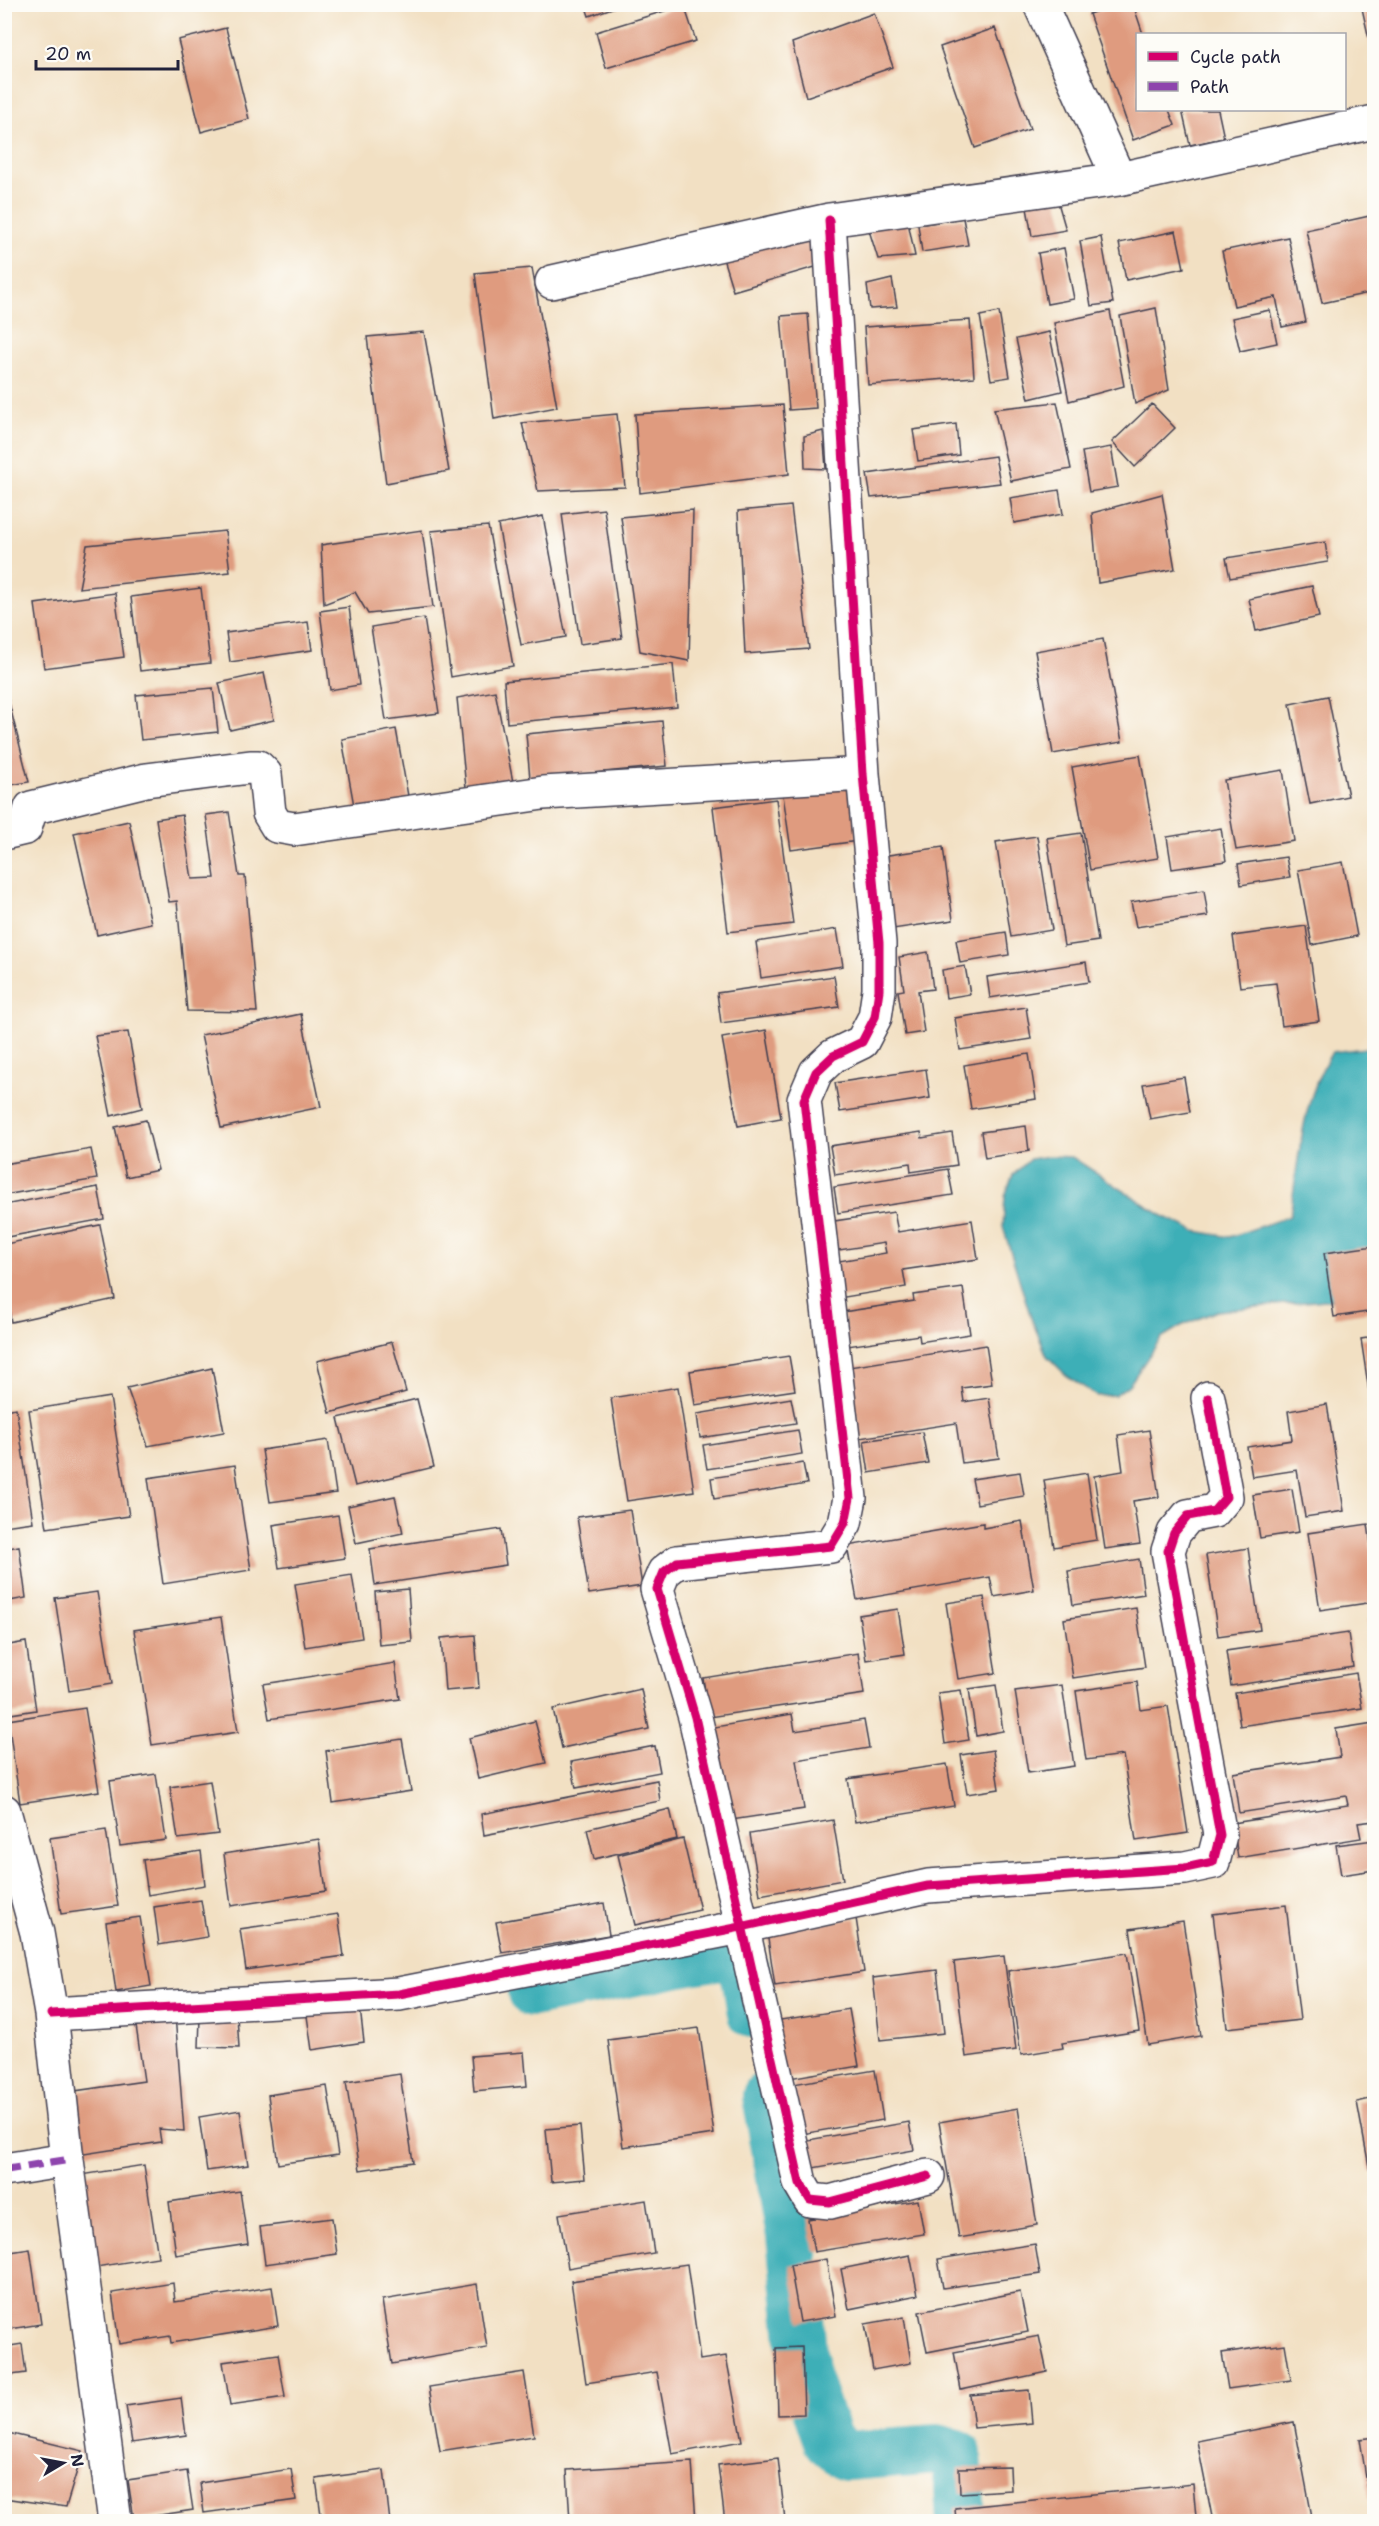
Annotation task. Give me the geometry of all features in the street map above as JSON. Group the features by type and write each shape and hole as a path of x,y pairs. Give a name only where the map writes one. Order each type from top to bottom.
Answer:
{"street":[{"path":"1040,4 1119,179"},
{"path":"552,282 829,220 1119,179 1374,122"},
{"path":"829,220 863,774 879,943 879,990 875,1017 862,1042 833,1056 816,1072 804,1100 850,1498 845,1523 831,1546 677,1562 664,1572 657,1589 695,1717 800,2183 810,2200 830,2202 928,2176"},
{"path":"4,833 25,828 31,808 146,780 250,767 258,767 265,774 269,813 277,826 294,829 543,793 863,774"},
{"path":"51,2014 399,1994 741,1928 928,1886 1185,1868 1213,1862 1220,1835 1168,1551 1174,1533 1188,1516 1214,1511 1226,1497 1208,1398"},
{"path":"4,1811 37,1933 51,2014 67,2160 115,2522"},
{"path":"4,2170 67,2160"}],"water":[{"path":"1374,1047 1374,1295 1217,1311 1181,1326 1161,1338 1129,1385 1115,1395 1097,1396 1066,1375 1047,1356 1031,1318 1003,1227 1005,1196 1013,1175 1030,1159 1049,1156 1072,1157 1161,1215 1195,1231 1230,1237 1290,1216 1307,1110 1322,1071 1332,1052"}],"building":[{"path":"585,4 621,4 621,5 589,16"},
{"path":"1117,4 1133,4 1143,33 1136,33 1136,111 1169,111 1175,125 1133,140 1089,14"},
{"path":"1361,4 1374,4 1374,61"},
{"path":"684,5 696,41 606,68 596,32"},
{"path":"874,13 893,67 806,97 792,43"},
{"path":"226,28 249,119 201,132 178,40"},
{"path":"995,28 1030,129 975,148 940,47"},
{"path":"1182,111 1218,111 1224,138 1190,145"},
{"path":"1055,192 1066,230 1032,236 1025,197"},
{"path":"1374,215 1374,292 1322,303 1306,230"},
{"path":"963,218 968,245 922,252 918,225"},
{"path":"908,222 915,256 878,259 867,224"},
{"path":"811,229 822,265 733,291 722,255"},
{"path":"1176,231 1184,268 1126,280 1119,243"},
{"path":"1101,237 1113,303 1091,306 1080,241"},
{"path":"1288,237 1306,322 1282,327 1276,297 1234,306 1222,251"},
{"path":"1064,248 1074,299 1047,304 1038,253"},
{"path":"532,268 557,407 494,419 475,273"},
{"path":"892,279 897,307 870,309 867,285"},
{"path":"1156,308 1169,390 1135,404 1120,316"},
{"path":"1270,310 1277,343 1240,351 1232,318"},
{"path":"1110,311 1124,386 1069,401 1054,323"},
{"path":"999,312 1010,377 991,380 980,316"},
{"path":"808,314 816,408 789,410 781,316"},
{"path":"970,320 974,377 868,385 864,327"},
{"path":"424,332 449,471 386,483 367,337"},
{"path":"1049,332 1062,391 1029,399 1016,339"},
{"path":"1057,402 1071,469 1011,481 994,409"},
{"path":"1152,404 1175,428 1135,467 1112,442"},
{"path":"783,405 789,474 640,493 635,414"},
{"path":"617,414 625,487 538,491 522,423"},
{"path":"956,424 959,455 918,461 913,430"},
{"path":"823,431 826,469 805,468 804,436"},
{"path":"1111,447 1118,487 1089,492 1082,452"},
{"path":"995,456 1000,483 871,498 867,474"},
{"path":"1059,490 1063,514 1014,523 1010,498"},
{"path":"1162,494 1175,569 1098,583 1092,513"},
{"path":"791,506 809,649 745,654 738,511"},
{"path":"604,509 622,638 580,644 562,514"},
{"path":"693,510 689,661 640,651 621,517"},
{"path":"543,516 566,637 521,645 498,525"},
{"path":"488,526 513,666 451,677 431,531"},
{"path":"422,530 433,607 368,614 355,592 324,604 321,545"},
{"path":"225,531 230,572 79,588 87,545"},
{"path":"1325,542 1328,562 1230,578 1226,558"},
{"path":"1312,586 1319,617 1256,631 1249,599"},
{"path":"201,588 210,663 140,671 131,597"},
{"path":"115,593 124,657 44,668 35,604"},
{"path":"349,607 359,685 330,690 320,611"},
{"path":"424,618 439,713 386,720 371,627"},
{"path":"308,622 312,650 230,662 226,633"},
{"path":"1103,639 1122,742 1053,754 1035,651"},
{"path":"673,664 677,707 507,723 504,681"},
{"path":"264,673 274,720 230,730 219,683"},
{"path":"4,683 29,782 4,786"},
{"path":"213,688 218,732 141,740 136,695"},
{"path":"495,691 513,782 466,788 457,698"},
{"path":"1328,696 1348,796 1310,804 1290,704"},
{"path":"662,721 667,766 530,779 526,734"},
{"path":"396,729 410,807 356,817 342,739"},
{"path":"1140,755 1158,858 1090,870 1072,767"},
{"path":"1283,770 1294,841 1236,850 1224,780"},
{"path":"851,786 858,841 791,850 783,795"},
{"path":"776,799 793,924 728,932 713,807"},
{"path":"229,812 239,876 245,876 257,1012 187,1011 177,901 169,902 156,819 182,815 192,879 215,878 206,815"},
{"path":"129,821 151,923 97,935 74,833"},
{"path":"1221,828 1226,861 1172,869 1167,837"},
{"path":"1081,833 1098,941 1064,946 1047,838"},
{"path":"1037,836 1052,930 1011,937 996,842"},
{"path":"943,847 953,920 893,929 882,856"},
{"path":"1286,857 1290,877 1241,885 1238,864"},
{"path":"1343,862 1357,936 1312,945 1298,870"},
{"path":"1204,890 1208,916 1136,927 1131,902"},
{"path":"1306,926 1319,1021 1282,1026 1276,983 1240,987 1233,936"},
{"path":"837,929 843,966 761,978 756,942"},
{"path":"1006,932 1009,955 960,963 956,940"},
{"path":"928,952 933,989 918,991 924,1032 905,1035 898,991 904,990 899,957"},
{"path":"1086,962 1089,982 990,998 987,977"},
{"path":"965,966 970,994 946,998 942,970"},
{"path":"834,976 839,1007 721,1023 717,993"},
{"path":"1026,1007 1031,1039 960,1050 955,1018"},
{"path":"301,1014 321,1107 221,1128 201,1035"},
{"path":"766,1030 781,1118 738,1126 722,1038"},
{"path":"128,1032 142,1108 111,1116 95,1036"},
{"path":"1029,1054 1036,1099 971,1109 964,1065"},
{"path":"926,1069 930,1098 840,1112 835,1083"},
{"path":"1184,1077 1190,1112 1150,1119 1143,1084"},
{"path":"146,1120 158,1170 126,1177 115,1127"},
{"path":"1026,1126 1029,1151 985,1158 981,1132"},
{"path":"921,1132 922,1138 952,1133 957,1165 911,1172 910,1163 835,1175 830,1146"},
{"path":"91,1149 97,1179 4,1195 4,1164"},
{"path":"948,1169 953,1195 838,1213 834,1187"},
{"path":"98,1187 104,1219 7,1237 4,1205"},
{"path":"894,1212 898,1232 972,1220 978,1259 903,1270 906,1287 839,1298 833,1262 886,1253 884,1243 833,1251 828,1222"},
{"path":"100,1225 115,1299 11,1322 5,1285 5,1244"},
{"path":"1374,1246 1374,1311 1334,1317 1324,1253"},
{"path":"963,1288 970,1334 920,1342 919,1335 848,1346 843,1312 914,1301 913,1295"},
{"path":"1374,1337 1374,1418 1373,1418 1361,1339"},
{"path":"392,1342 406,1392 330,1413 317,1361"},
{"path":"986,1345 992,1384 962,1388 964,1402 989,1398 999,1458 962,1463 956,1423 860,1438 849,1367"},
{"path":"789,1356 795,1390 695,1405 690,1371"},
{"path":"212,1368 224,1432 148,1446 127,1388"},
{"path":"678,1387 694,1491 627,1501 611,1398"},
{"path":"110,1397 129,1516 47,1528 29,1410"},
{"path":"791,1398 796,1423 700,1438 697,1414"},
{"path":"417,1399 434,1467 355,1486 338,1418"},
{"path":"1327,1404 1344,1511 1305,1517 1297,1470 1252,1477 1247,1447 1292,1440 1288,1411"},
{"path":"16,1408 33,1522 4,1526 4,1410"},
{"path":"798,1430 802,1454 707,1469 703,1445"},
{"path":"1149,1430 1159,1497 1133,1501 1140,1544 1105,1549 1094,1476 1123,1471 1118,1435"},
{"path":"922,1432 928,1463 869,1473 864,1441"},
{"path":"328,1440 336,1493 270,1502 262,1450"},
{"path":"803,1463 807,1484 714,1499 711,1478"},
{"path":"235,1465 251,1570 163,1584 148,1478"},
{"path":"1020,1472 1024,1496 977,1504 972,1479"},
{"path":"1087,1473 1097,1540 1054,1547 1044,1480"},
{"path":"1292,1489 1299,1532 1260,1538 1253,1495"},
{"path":"395,1496 403,1533 356,1543 348,1506"},
{"path":"630,1510 642,1586 589,1594 577,1517"},
{"path":"338,1515 345,1558 279,1568 273,1525"},
{"path":"1022,1521 1034,1590 994,1597 990,1577 857,1600 847,1546 983,1523 983,1528"},
{"path":"1368,1524 1374,1567 1374,1602 1320,1610 1308,1533"},
{"path":"501,1529 506,1565 375,1585 370,1549"},
{"path":"19,1546 26,1598 4,1602 4,1549"},
{"path":"1248,1548 1260,1630 1218,1636 1206,1555"},
{"path":"1139,1559 1144,1594 1073,1605 1068,1571"},
{"path":"352,1575 362,1638 305,1647 295,1584"},
{"path":"408,1589 412,1642 379,1645 375,1592"},
{"path":"97,1592 112,1684 69,1691 55,1598"},
{"path":"984,1597 996,1673 958,1679 946,1603"},
{"path":"1136,1608 1145,1667 1073,1678 1064,1619"},
{"path":"898,1609 905,1654 866,1660 859,1615"},
{"path":"221,1617 238,1732 152,1745 134,1630"},
{"path":"1374,1618 1374,1654 1373,1654 1368,1620"},
{"path":"1348,1633 1353,1667 1231,1686 1226,1651"},
{"path":"475,1635 479,1688 445,1691 441,1638"},
{"path":"26,1642 36,1710 4,1715 4,1646"},
{"path":"858,1653 864,1694 709,1717 703,1678"},
{"path":"395,1663 400,1699 269,1719 263,1684"},
{"path":"1356,1673 1362,1708 1240,1726 1235,1693"},
{"path":"1137,1682 1141,1710 1168,1706 1188,1833 1136,1841 1123,1755 1086,1760 1076,1691"},
{"path":"996,1685 1003,1731 976,1736 969,1689"},
{"path":"1062,1685 1074,1766 1028,1773 1015,1691"},
{"path":"641,1689 649,1729 562,1748 553,1709"},
{"path":"961,1690 969,1740 945,1744 938,1693"},
{"path":"85,1708 99,1791 20,1803 8,1720"},
{"path":"792,1714 795,1731 864,1720 869,1748 796,1760 804,1809 725,1821 709,1728"},
{"path":"535,1721 546,1763 478,1779 469,1738"},
{"path":"1374,1723 1374,1821 1358,1823 1361,1838 1238,1858 1233,1823 1348,1805 1346,1796 1239,1813 1233,1773 1340,1757 1336,1729"},
{"path":"402,1739 411,1791 333,1803 326,1751"},
{"path":"655,1746 660,1772 576,1788 571,1762"},
{"path":"993,1750 999,1789 967,1794 961,1755"},
{"path":"947,1764 954,1806 855,1822 848,1779"},
{"path":"156,1774 166,1840 120,1846 110,1781"},
{"path":"657,1780 660,1801 484,1835 481,1814"},
{"path":"210,1781 218,1834 178,1839 170,1787"},
{"path":"670,1809 677,1839 594,1859 587,1829"},
{"path":"833,1820 843,1880 760,1895 750,1834"},
{"path":"106,1830 118,1906 61,1914 50,1838"},
{"path":"319,1839 326,1891 231,1906 224,1854"},
{"path":"683,1839 700,1910 635,1925 618,1855"},
{"path":"1374,1840 1374,1870 1341,1875 1336,1845"},
{"path":"201,1851 205,1885 148,1895 143,1860"},
{"path":"201,1900 207,1937 159,1945 154,1907"},
{"path":"604,1903 609,1935 502,1953 496,1922"},
{"path":"1286,1905 1300,2020 1227,2028 1213,1914"},
{"path":"338,1914 344,1956 246,1970 240,1929"},
{"path":"140,1917 151,1986 116,1992 106,1922"},
{"path":"856,1918 864,1972 775,1986 767,1932"},
{"path":"1183,1921 1201,2036 1148,2045 1130,1929"},
{"path":"1127,1953 1139,2031 1062,2043 1063,2048 1021,2055 1008,1971"},
{"path":"1004,1956 1016,2050 966,2057 954,1962"},
{"path":"937,1970 944,2033 880,2040 873,1978"},
{"path":"360,2008 364,2042 312,2050 307,2016"},
{"path":"849,2009 859,2066 784,2079 774,2021"},
{"path":"134,2012 175,2015 184,2131 159,2129 161,2142 78,2155 68,2092 144,2081"},
{"path":"237,2015 239,2048 199,2047 200,2018"},
{"path":"699,2028 714,2134 623,2147 608,2040"},
{"path":"524,2052 527,2086 474,2091 471,2056"},
{"path":"875,2070 883,2120 802,2134 793,2084"},
{"path":"400,2074 413,2162 360,2170 346,2082"},
{"path":"327,2086 338,2155 278,2164 268,2095"},
{"path":"1374,2098 1374,2171 1370,2172 1357,2102"},
{"path":"1018,2108 1037,2225 959,2238 939,2122"},
{"path":"240,2110 248,2165 207,2171 199,2117"},
{"path":"909,2122 914,2150 802,2170 797,2142"},
{"path":"580,2126 585,2179 551,2182 546,2129"},
{"path":"144,2165 158,2257 90,2268 75,2176"},
{"path":"240,2191 248,2244 176,2255 169,2202"},
{"path":"646,2200 654,2253 568,2268 559,2214"},
{"path":"918,2200 924,2234 814,2252 808,2219"},
{"path":"332,2218 337,2254 265,2264 260,2227"},
{"path":"1035,2244 1040,2274 943,2288 938,2259"},
{"path":"30,2249 41,2324 4,2330 4,2253"},
{"path":"910,2255 918,2295 849,2309 841,2269"},
{"path":"826,2259 836,2316 800,2322 790,2265"},
{"path":"687,2264 700,2360 726,2356 742,2441 672,2454 657,2372 586,2383 571,2281"},
{"path":"173,2283 175,2302 272,2287 278,2326 171,2343 170,2336 119,2344 112,2293"},
{"path":"477,2284 487,2348 392,2364 382,2300"},
{"path":"1020,2292 1028,2332 927,2352 919,2312"},
{"path":"904,2317 911,2363 873,2370 865,2324"},
{"path":"1039,2336 1047,2372 961,2390 954,2352"},
{"path":"22,2344 26,2373 4,2376 4,2347"},
{"path":"1285,2344 1291,2380 1228,2389 1222,2353"},
{"path":"802,2347 804,2414 778,2415 776,2348"},
{"path":"278,2354 285,2397 230,2405 223,2362"},
{"path":"524,2372 534,2436 440,2451 429,2387"},
{"path":"1029,2390 1032,2423 974,2428 970,2395"},
{"path":"181,2398 186,2435 132,2443 126,2406"},
{"path":"1294,2422 1313,2522 1213,2522 1197,2441"},
{"path":"4,2432 83,2451 66,2507 4,2498"},
{"path":"1374,2437 1374,2515 1372,2515 1360,2439"},
{"path":"778,2458 785,2520 725,2522 718,2465"},
{"path":"692,2462 696,2522 570,2522 567,2470"},
{"path":"1010,2467 1011,2490 960,2493 959,2468"},
{"path":"291,2469 296,2500 204,2513 200,2483"},
{"path":"384,2470 390,2522 322,2522 316,2479"},
{"path":"187,2471 193,2510 134,2519 128,2480"},
{"path":"1193,2484 1196,2517 1147,2522 956,2522 955,2508"}],"waterway":[{"path":"532,1992 695,1959 736,1953 746,1976 752,2013"},
{"path":"767,2096 791,2236 804,2372 828,2441 846,2456 937,2449 957,2454 961,2522"}],"marked path":[{"path":"4,2170 67,2160"}],"cycle path":[{"path":"829,220 863,774 879,943 879,990 875,1017 862,1042 833,1056 816,1072 804,1100 850,1498 845,1523 831,1546 677,1562 664,1572 657,1589 695,1717 800,2183 810,2200 830,2202 928,2176"},
{"path":"51,2014 399,1994 741,1927 928,1886 1185,1868 1213,1862 1220,1835 1168,1551 1174,1533 1188,1516 1214,1511 1226,1497 1208,1398"}]}
